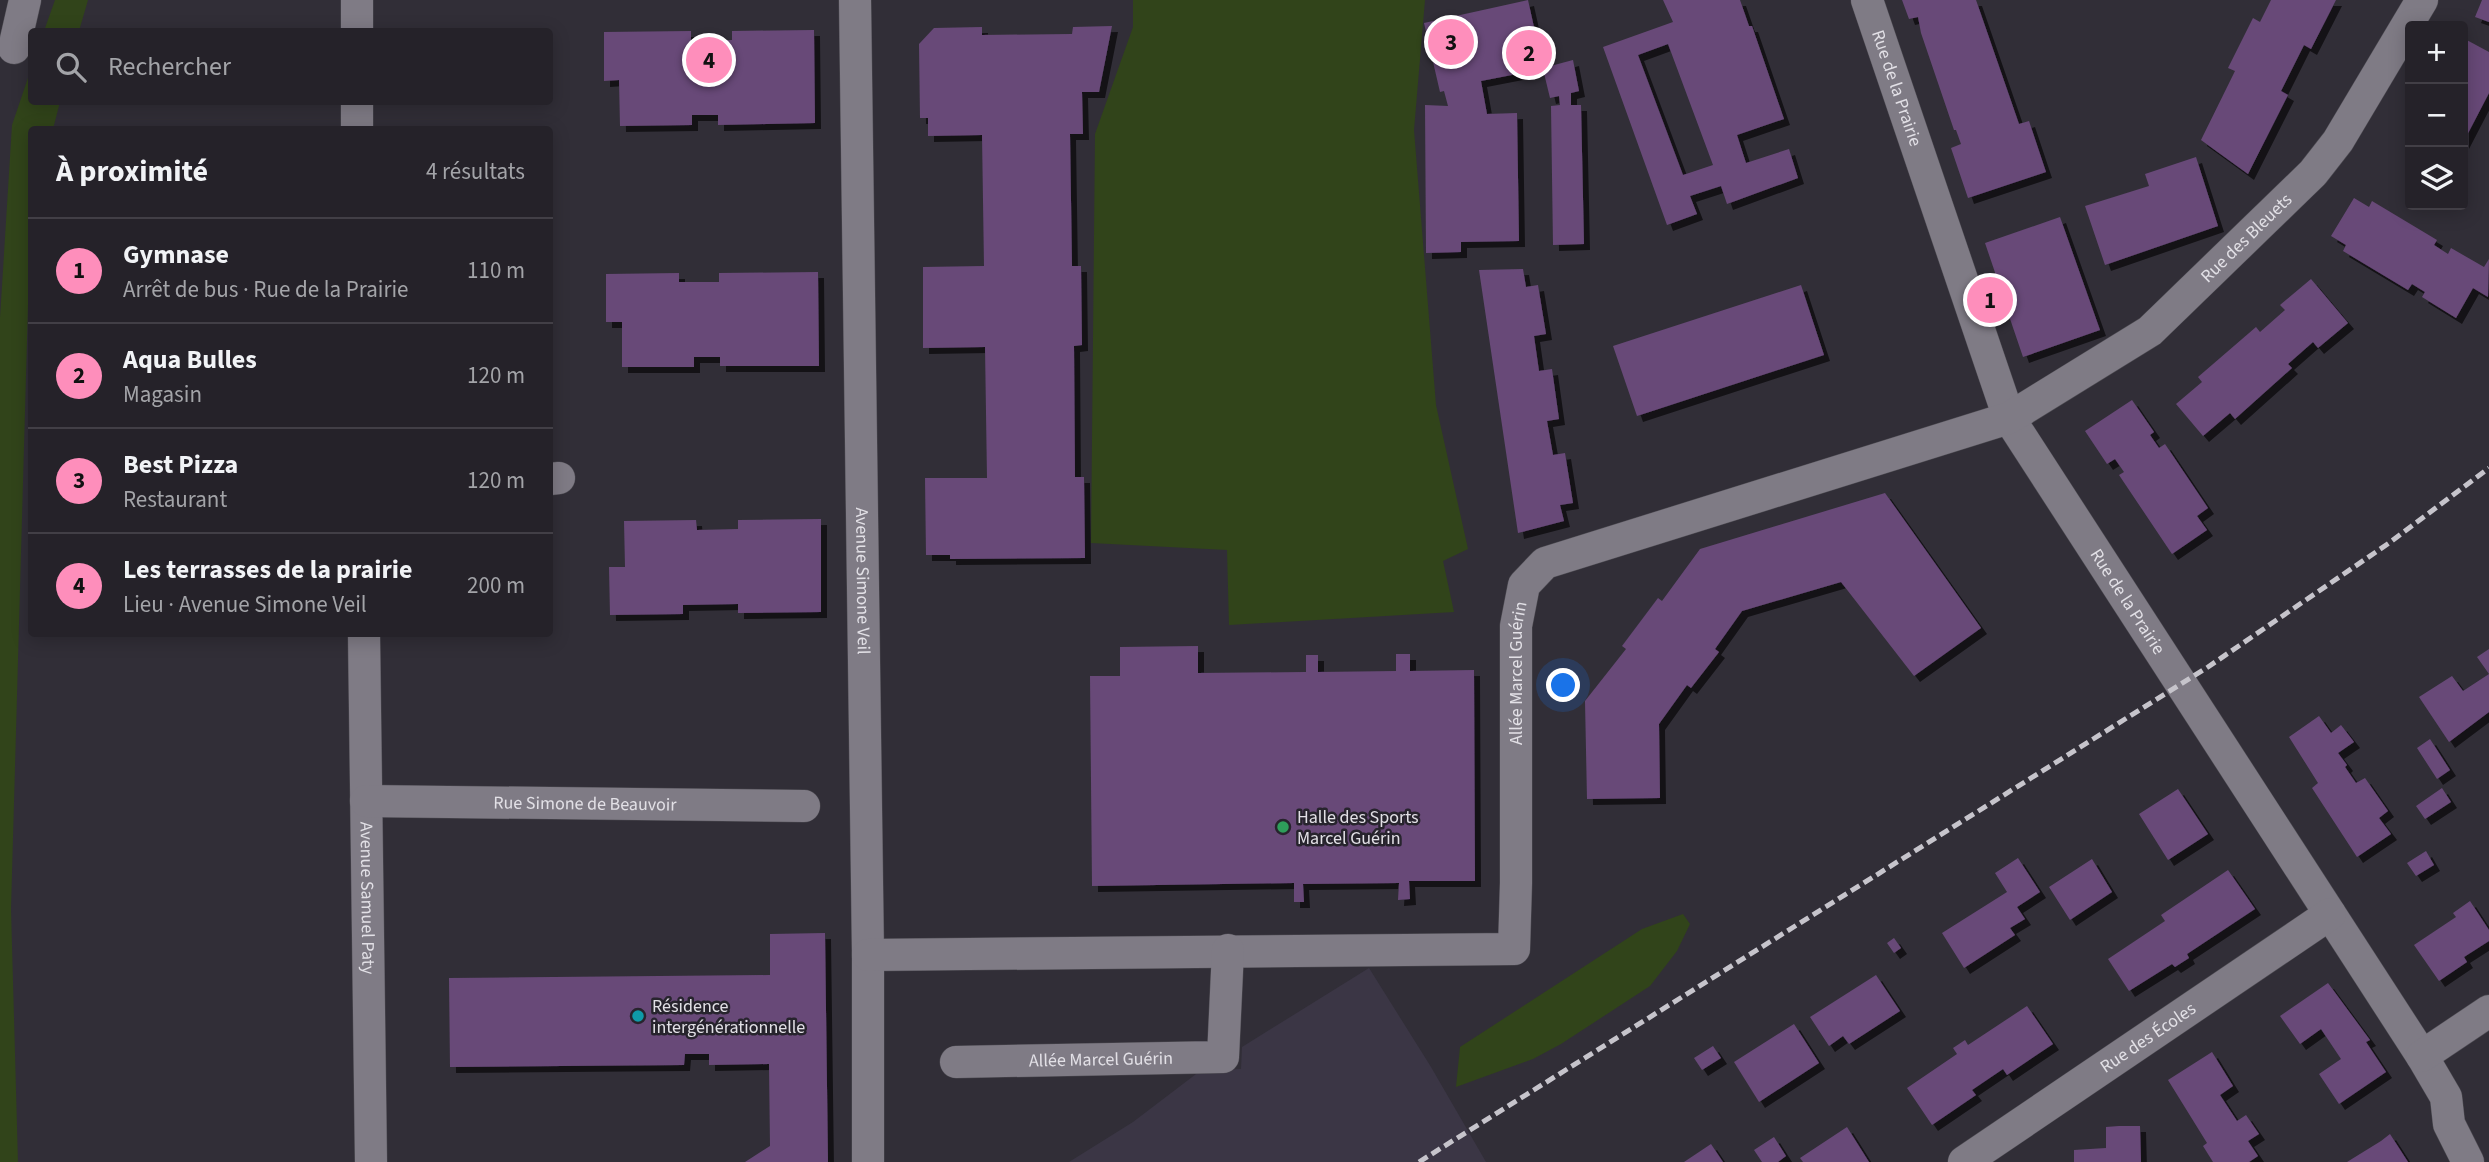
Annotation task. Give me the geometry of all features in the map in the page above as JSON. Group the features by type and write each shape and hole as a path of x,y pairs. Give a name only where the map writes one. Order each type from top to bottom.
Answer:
{"street":[{"path":"14,48 25,0"},
{"path":"357,0 357,28"},
{"name":"Avenue Simone Veil","path":"855,0 868,956 868,1162"},
{"name":"Rue de la Prairie","path":"1867,0 2009,418 2422,1056 2446,1097 2449,1124 2468,1162"},
{"name":"Rue des Bleuets","path":"2009,418 2150,331 2313,173 2338,141 2422,0"},
{"path":"357,105 357,126"},
{"name":"Allée Marcel Guérin","path":"868,956 1514,949 1516,626 1524,585 1545,563 2009,418"},
{"name":"Avenue Samuel Paty","path":"364,637 371,1162"},
{"name":"Rue Simone de Beauvoir","path":"366,801 804,806"},
{"name":"Rue des Écoles","path":"1964,1162 2330,914"},
{"name":"Allée Marcel Guérin","path":"956,1062 1223,1057 1228,950"},
{"path":"2422,1056 2489,1011"}],"shaded area":[{"path":"1369,968 1486,1162 1069,1162 1133,1122 1200,1071 1241,1069 1242,1047"}],"green space":[{"path":"55,0 88,0 80,28 45,28"},
{"path":"1133,0 1425,0 1414,130 1436,405 1468,549 1443,561 1454,612 1229,625 1227,550 1091,543 1095,134 1133,27"},
{"path":"28,78 28,105 59,105 54,126 28,126 28,305 11,909 18,1162 0,1162 0,318 12,125"},
{"path":"1683,914 1690,924 1677,951 1650,986 1533,1059 1456,1087 1460,1047 1642,929"}],"building":[{"path":"1528,0 1543,68 1573,60 1579,91 1571,93 1571,105 1581,105 1584,244 1553,245 1551,106 1560,105 1559,96 1550,98 1543,69 1481,81 1487,114 1517,113 1519,241 1461,242 1461,252 1426,253 1425,105 1448,106 1444,91 1440,92 1424,23"},
{"path":"1663,0 1740,0 1749,26 1752,26 1784,119 1737,135 1746,163 1789,149 1798,178 1727,204 1721,186 1690,196 1697,214 1667,225 1603,47 1673,22","holes":["1668,44 1713,165 1683,175 1638,55"]},
{"path":"1902,0 1976,0 2019,124 2029,121 2046,172 1968,198 1951,148 1961,144 1921,33 1918,17 1909,19"},
{"path":"2271,0 2336,0 2311,49 2304,45 2281,91 2288,95 2248,174 2201,140 2235,71 2228,68 2253,18 2260,22"},
{"path":"2482,0 2489,0 2489,22 2475,17"},
{"path":"1112,26 1099,92 1082,92 1083,134 1070,134 1072,266 1081,266 1082,345 1074,346 1075,477 1084,477 1085,558 950,559 950,555 926,555 925,478 987,478 985,347 923,348 923,267 984,266 982,135 928,136 928,118 920,118 919,44 934,28 982,27 982,35 1072,34 1073,27"},
{"path":"814,30 815,123 718,125 718,115 692,115 692,125 620,126 619,80 604,81 604,32 691,31 691,41 732,40 732,31"},
{"path":"2468,41 2489,52 2489,93 2468,133"},
{"path":"2196,157 2218,226 2105,265 2085,206 2149,186 2145,174"},
{"path":"2354,198 2369,207 2372,201 2437,240 2434,245 2448,254 2451,248 2484,267 2489,259 2488,297 2473,288 2456,318 2422,297 2425,292 2412,284 2408,290 2343,251 2346,245 2331,236"},
{"path":"2060,217 2100,330 2023,357 2006,307 2016,303 2011,289 2002,293 1985,243"},
{"path":"1523,269 1526,287 1538,285 1546,334 1534,336 1539,371 1552,369 1559,419 1547,421 1553,455 1565,453 1573,503 1560,505 1564,521 1518,533 1479,270"},
{"path":"818,272 819,366 720,366 720,357 694,357 694,367 622,367 622,322 606,322 606,274 679,273 679,282 719,282 719,273"},
{"path":"2311,279 2348,323 2318,348 2313,342 2288,364 2292,368 2235,419 2230,413 2203,436 2176,404 2202,382 2198,377 2256,327 2260,332 2285,310 2280,305"},
{"path":"1801,285 1824,355 1637,416 1613,346"},
{"path":"2132,400 2154,432 2150,435 2159,448 2165,444 2208,508 2197,516 2207,530 2172,554 2119,475 2124,472 2115,459 2107,464 2085,431"},
{"path":"1885,493 1981,628 1914,676 1841,582 1742,611 1715,649 1719,652 1691,688 1687,685 1659,724 1660,798 1587,799 1585,701 1626,649 1622,646 1658,598 1662,601 1700,549"},
{"path":"821,519 821,612 738,613 738,604 683,605 683,614 610,615 609,567 625,567 624,521 696,520 697,530 738,529 738,520"},
{"name":"Halle des Sports Marcel Guérin","path":"1198,646 1198,673 1306,672 1306,655 1318,655 1318,672 1396,671 1396,654 1410,654 1410,671 1474,670 1475,881 1409,881 1410,899 1398,900 1399,883 1303,884 1304,902 1294,902 1294,883 1092,886 1090,676 1120,676 1120,647"},
{"path":"2489,649 2489,674 2477,657"},
{"path":"2489,674 2489,712 2449,742 2419,697 2452,676 2463,691"},
{"path":"2319,716 2331,733 2341,725 2354,742 2338,753 2356,783 2365,778 2388,811 2379,818 2391,834 2357,857 2312,788 2318,783 2289,737"},
{"path":"2430,739 2450,770 2437,779 2417,748"},
{"path":"2442,788 2451,802 2425,819 2416,806"},
{"path":"2178,789 2208,834 2168,860 2139,814"},
{"path":"2426,851 2434,865 2416,876 2407,863"},
{"path":"2018,858 2040,892 2017,907 2025,919 2010,928 2015,935 1964,968 1942,933 2007,892 1995,873"},
{"path":"2092,859 2112,892 2070,920 2049,887"},
{"path":"2228,870 2255,909 2187,954 2189,958 2175,967 2172,964 2129,991 2108,959 2165,921 2161,915"},
{"path":"2470,901 2489,930 2489,941 2464,957 2467,962 2439,981 2414,945 2456,917 2453,913"},
{"name":"Résidence intergénérationnelle","path":"825,933 828,1162 745,1162 770,1146 769,1064 709,1065 709,1054 685,1054 684,1065 450,1067 449,978 770,975 770,934"},
{"path":"1894,938 1901,948 1894,953 1887,943"},
{"path":"1876,975 1900,1011 1849,1044 1843,1036 1829,1046 1810,1017"},
{"path":"2328,983 2370,1040 2366,1042 2386,1072 2339,1104 2319,1074 2341,1059 2321,1029 2300,1044 2280,1016"},
{"path":"2027,1006 2053,1044 2007,1075 2003,1069 1972,1090 1976,1095 1932,1125 1907,1088 1957,1054 1953,1048 1965,1040 1968,1045"},
{"path":"1794,1024 1819,1063 1759,1102 1734,1062"},
{"path":"1713,1046 1721,1058 1702,1070 1694,1058"},
{"path":"2212,1052 2233,1086 2220,1095 2237,1121 2246,1115 2259,1134 2248,1141 2258,1156 2249,1162 2213,1162 2203,1146 2207,1143 2168,1080"},
{"path":"2140,1126 2141,1162 2074,1162 2074,1150 2106,1148 2106,1127"},
{"path":"1847,1127 1869,1162 1803,1162 1800,1158"},
{"path":"2390,1134 2408,1162 2347,1162 2381,1141"},
{"path":"1774,1137 1786,1156 1778,1162 1762,1162 1754,1150"},
{"path":"1711,1144 1723,1162 1684,1162"}],"railway":[{"path":"1419,1162 2208,667 2389,543 2489,468"}],"place":[{"name":"Best Pizza","path":"1451,42"},
{"name":"Aqua Bulles","path":"1529,53"},
{"name":"Les terrasses de la prairie","path":"709,60"},
{"name":"Gymnase","path":"1990,300"},
{"name":"Halle des Sports Marcel Guérin","path":"1283,827"},
{"name":"Résidence intergénérationnelle","path":"638,1016"}]}
